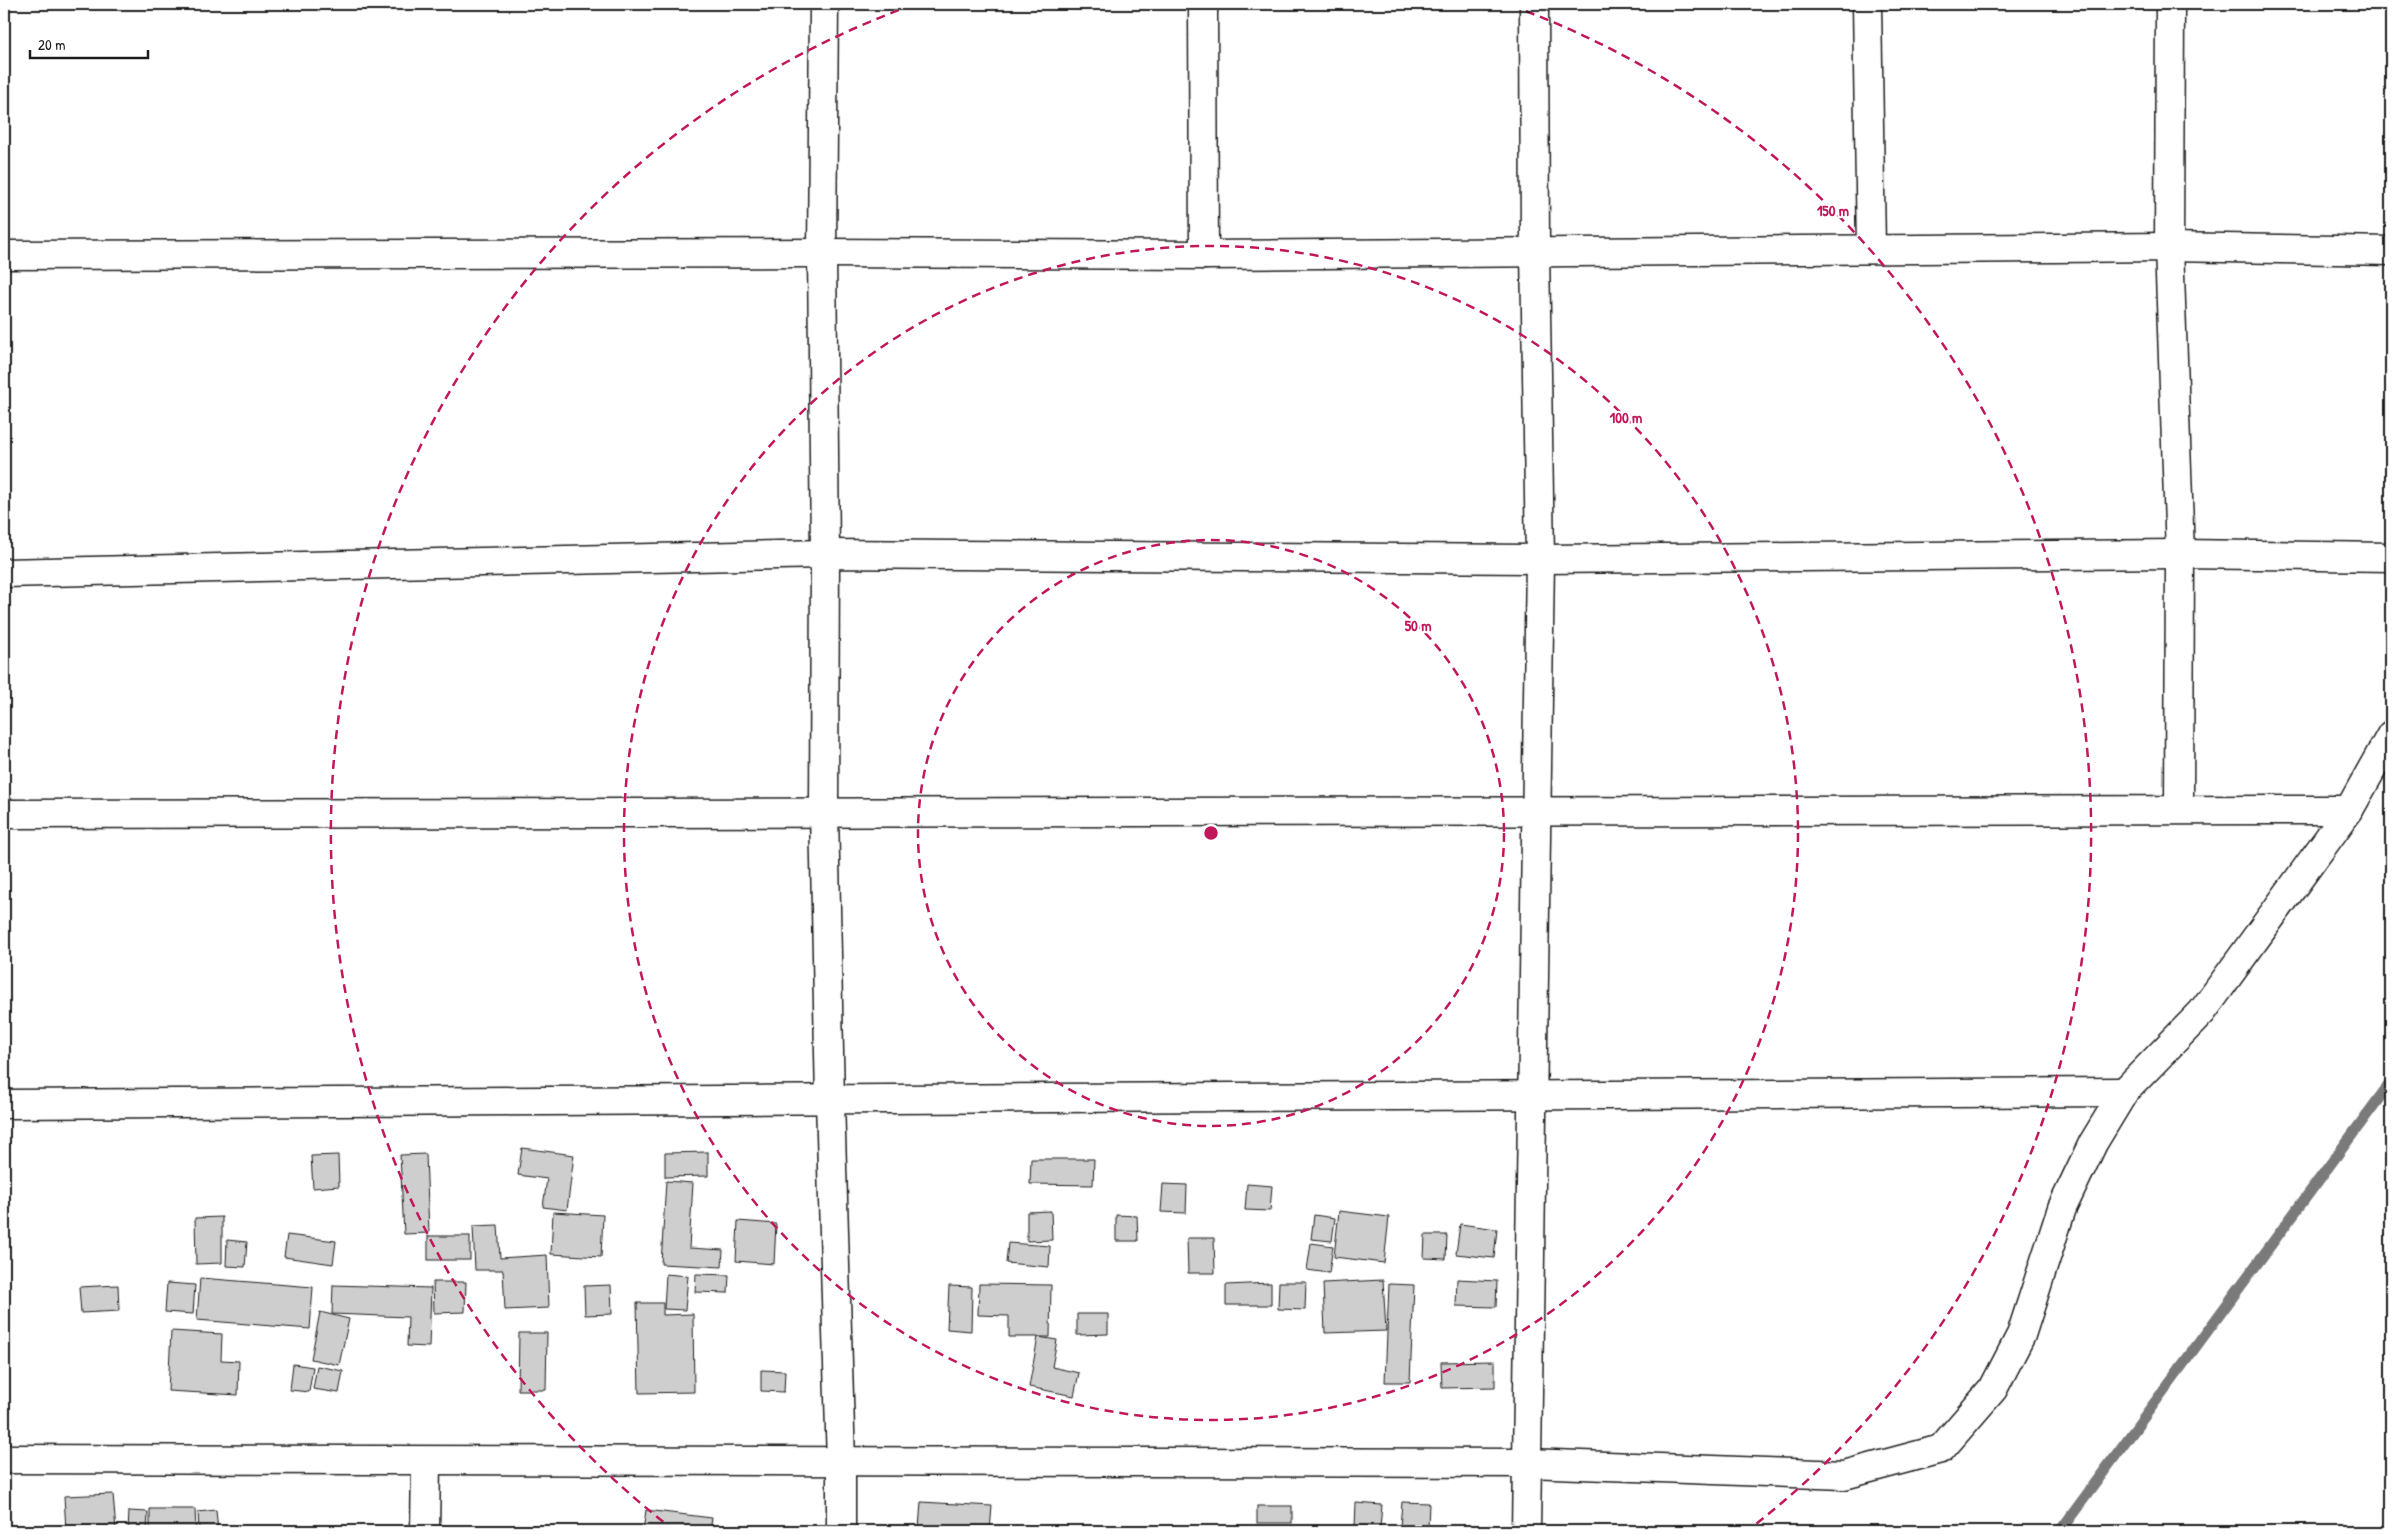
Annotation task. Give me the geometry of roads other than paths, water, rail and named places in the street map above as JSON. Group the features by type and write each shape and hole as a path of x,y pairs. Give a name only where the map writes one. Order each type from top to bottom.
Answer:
{"street":[{"path":"824,4 822,253 825,554 824,811 830,1101 841,1463 841,1531"},
{"path":"1204,4 1204,255"},
{"path":"1526,1531 1538,810 1540,559 1535,252 1534,4"},
{"path":"1867,4 1871,248"},
{"path":"2170,4 2169,248 2180,554 2179,809"},
{"path":"4,255 822,253 1204,255 1871,248 2169,248 2391,251"},
{"path":"4,573 825,554 1540,559 2180,554 2391,557"},
{"path":"4,1459 841,1463 1528,1463 1844,1475 1941,1449 1993,1389 2021,1335 2062,1208 2093,1143 2124,1092 2202,1012 2349,810 2391,735"},
{"path":"4,814 824,811 2349,810"},
{"path":"4,1104 830,1101 1532,1094 2124,1092"},
{"path":"425,1531 426,1461"}],"waterway":[{"path":"2060,1531 2391,1082"}]}
